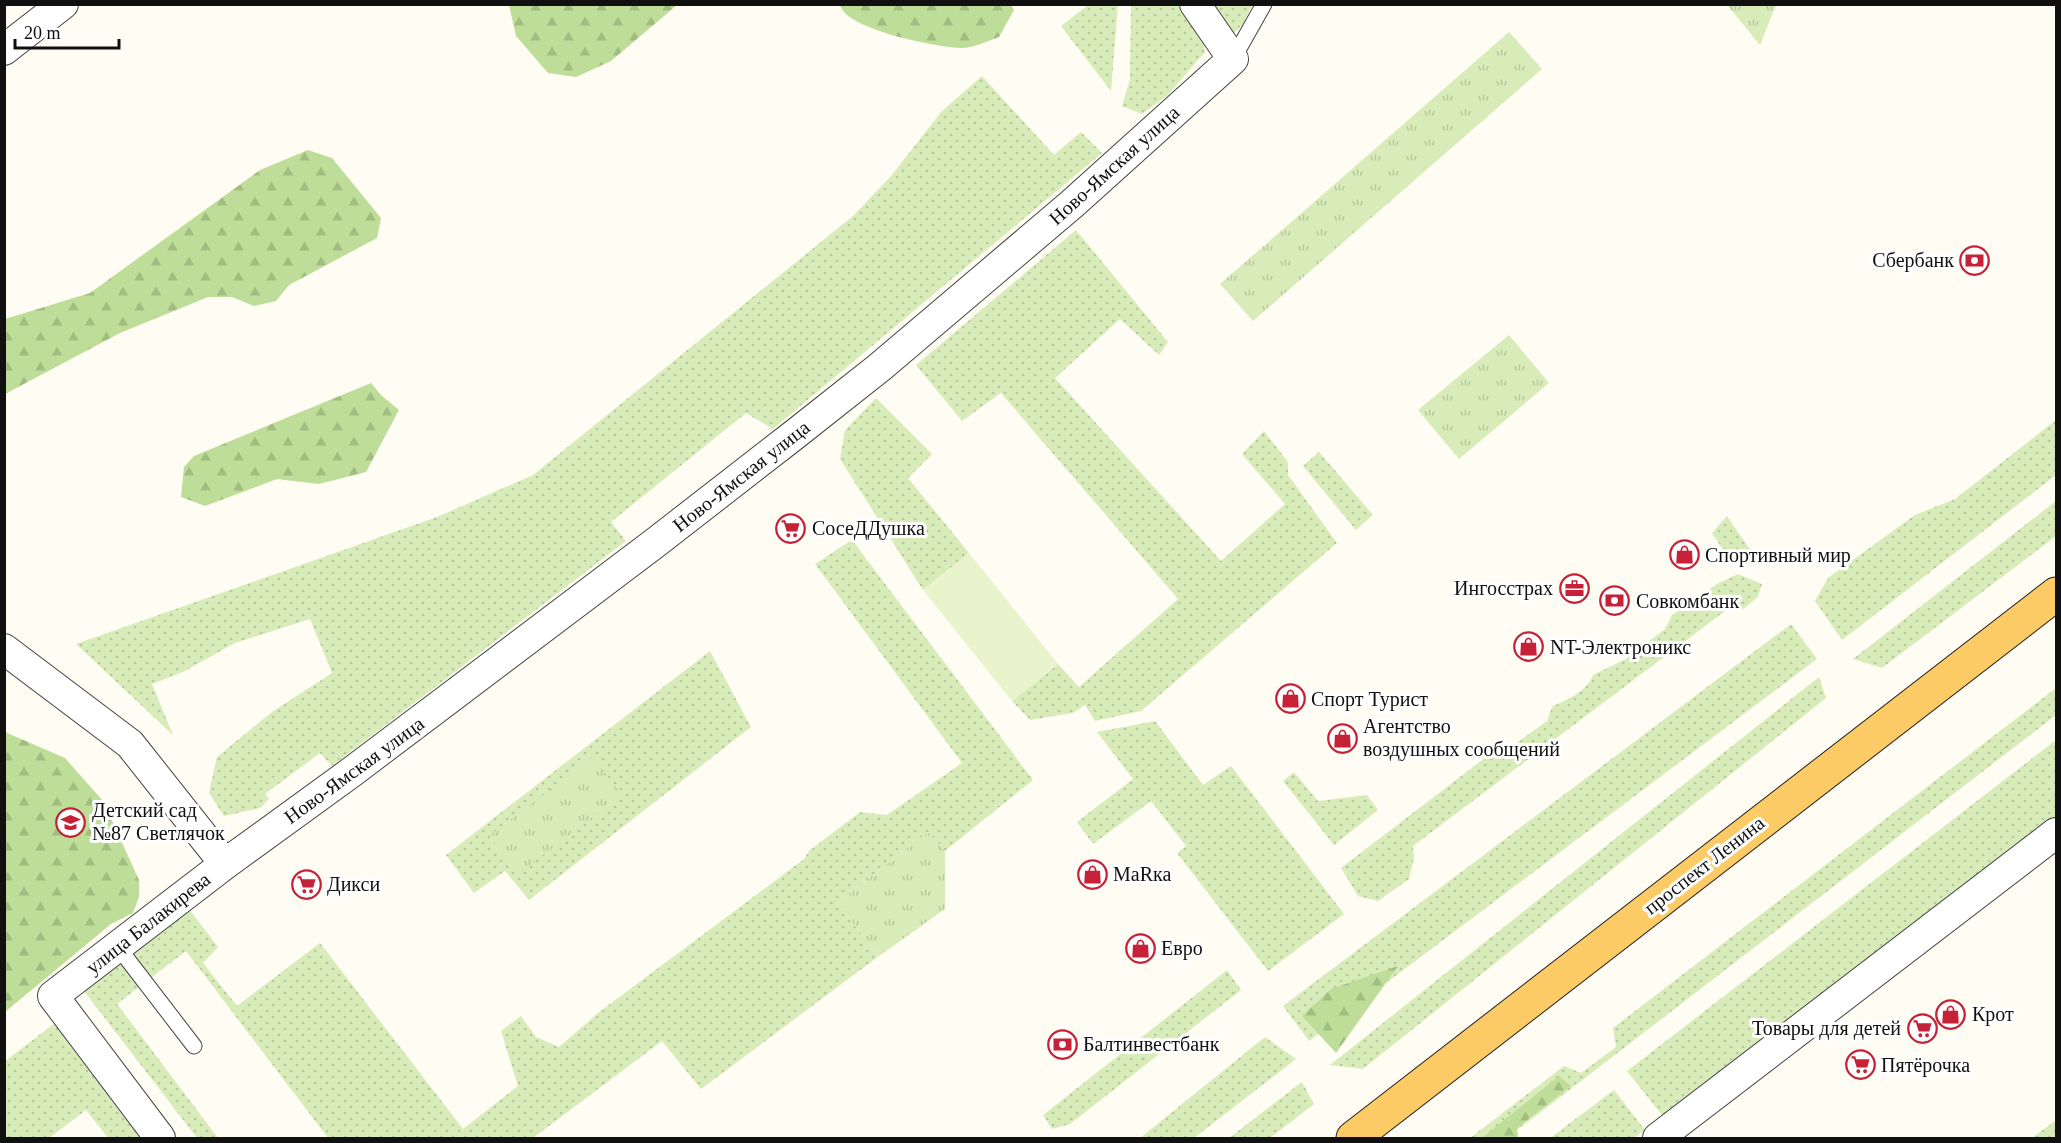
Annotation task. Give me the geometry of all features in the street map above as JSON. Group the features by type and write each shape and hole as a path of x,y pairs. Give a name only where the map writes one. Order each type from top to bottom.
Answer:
{"main road":[{"name":"проспект Ленина","path":"1353,1138 2056,594"}],"street":[{"path":"4,50 63,4"},
{"path":"1196,4 1233,59"},
{"name":"Ново-Ямская улица","path":"225,864 353,771 655,543 846,394 1072,204 1233,59"},
{"name":"улица Балакирева","path":"4,649 130,744 225,864 53,996 160,1138"},
{"path":"1658,1138 2056,833"}],"lane":[{"path":"1233,59 1264,4"},
{"path":"118,947 194,1046"}],"green space":[{"path":"509,4 677,5 611,61 576,77 548,73 516,36"},
{"path":"840,5 1011,5 1014,10 999,37 963,48 935,45 875,30 846,14"},
{"path":"1088,5 1118,5 1111,91 1061,26"},
{"path":"1131,5 1180,5 1203,36 1205,52 1168,95 1142,114 1122,106 1130,79"},
{"path":"1209,5 1252,5 1243,24 1231,36"},
{"path":"1727,5 1776,5 1760,45"},
{"path":"1509,32 1542,69 1253,321 1220,284"},
{"path":"982,76 1054,155 1081,132 1102,153 773,429 746,413 611,522 626,541 332,766 320,753 265,794 269,799 260,808 224,816 209,793 217,757 272,712 332,673 310,619 235,643 183,672 152,684 173,735 76,644 437,517 533,475 853,216 892,175 941,112"},
{"path":"308,150 332,158 381,218 377,238 289,285 276,301 254,306 232,297 208,297 120,333 5,394 5,319 90,293 260,170"},
{"path":"1076,230 1168,342 1159,355 1120,319 1055,378 1221,561 1285,504 1242,454 1264,431 1288,462 1288,475 1337,543 1141,711 1095,721 1085,705 1073,713 1030,720 1012,701 1058,664 1079,687 1178,599 1001,393 962,421 916,365"},
{"path":"1509,335 1549,383 1459,459 1418,410"},
{"path":"371,383 399,410 366,472 319,484 277,479 205,506 181,497 184,467 194,456"},
{"path":"876,398 932,454 908,478 969,553 923,590 840,459 845,430"},
{"path":"2056,420 2056,475 1842,640 1815,601 1828,578 1915,515 1955,499"},
{"path":"1319,452 1373,515 1356,530 1303,466"},
{"path":"2056,501 2056,536 1882,668 1853,659"},
{"path":"1727,516 1757,560 1726,554 1712,533"},
{"path":"852,540 1033,780 945,851 928,832 837,903 879,956 701,1089 662,1041 533,1138 328,1138 186,951 117,1004 218,1138 197,1138 84,991 189,909 218,947 203,963 237,1006 320,943 463,1129 518,1086 501,1031 521,1016 536,1037 559,1047 598,1013 804,859 809,851 860,812 887,815 962,763 815,564"},
{"path":"969,553 1058,664 1012,701 923,590"},
{"path":"1738,574 1762,584 1758,597 1742,610 1729,608 1413,846 1414,858 1409,879 1378,901 1358,896 1341,868 1494,751 1514,745 1547,721 1552,707 1581,690 1593,675 1626,659 1665,629 1672,615 1717,584"},
{"path":"1791,624 1817,659 1309,1041 1283,1006"},
{"path":"710,651 751,727 529,900 505,871 474,893 446,855"},
{"path":"1819,677 1826,698 1363,1069 1330,1065"},
{"path":"2056,688 2056,715 1507,1138 1470,1138 1564,1066 1581,1073 1616,1047 1613,1028"},
{"path":"1155,721 1203,785 1231,766 1344,914 1268,971 1177,853 1186,846 1151,801 1093,844 1077,822 1133,779 1097,732"},
{"name":"Детский сад №87 Светлячок","path":"5,732 65,758 103,801 139,880 139,897 133,913 111,924 5,1012"},
{"path":"2056,740 2056,817 1665,1119 1627,1071"},
{"path":"593,757 622,795 518,874 489,836"},
{"path":"1294,772 1318,801 1367,795 1378,810 1334,845 1283,781"},
{"path":"928,832 945,851 945,909 879,956 837,903"},
{"path":"1398,966 1336,1053 1302,1016 1331,989"},
{"path":"1227,970 1241,990 1070,1124 1052,1129 1043,1115"},
{"path":"59,1020 148,1138 108,1138 86,1110 49,1138 5,1138 5,1061"},
{"path":"1265,1037 1296,1059 1194,1138 1140,1138"},
{"path":"1559,1076 1571,1086 1517,1128 1518,1138 1482,1138"},
{"path":"1302,1082 1314,1104 1270,1138 1229,1138"},
{"path":"1614,1090 1645,1130 1634,1138 1550,1138"},
{"path":"2056,1120 2056,1138 2032,1138"}],"place":[{"name":"Сбербанк","path":"1975,260"},
{"name":"СосеДДушка","path":"791,528"},
{"name":"Спортивный мир","path":"1684,555"},
{"name":"Ингосстрах","path":"1574,588"},
{"name":"Совкомбанк","path":"1615,601"},
{"name":"NT-Электроникс","path":"1529,647"},
{"name":"Спорт Турист","path":"1290,699"},
{"name":"Агентство воздушных сообщений","path":"1342,738"},
{"name":"Детский сад №87 Светлячок","path":"71,822"},
{"name":"МаRка","path":"1092,874"},
{"name":"Дикси","path":"306,884"},
{"name":"Евро","path":"1140,948"},
{"name":"Крот","path":"1951,1014"},
{"name":"Товары для детей","path":"1922,1028"},
{"name":"Балтинвестбанк","path":"1062,1044"},
{"name":"Пятёрочка","path":"1860,1065"}]}
